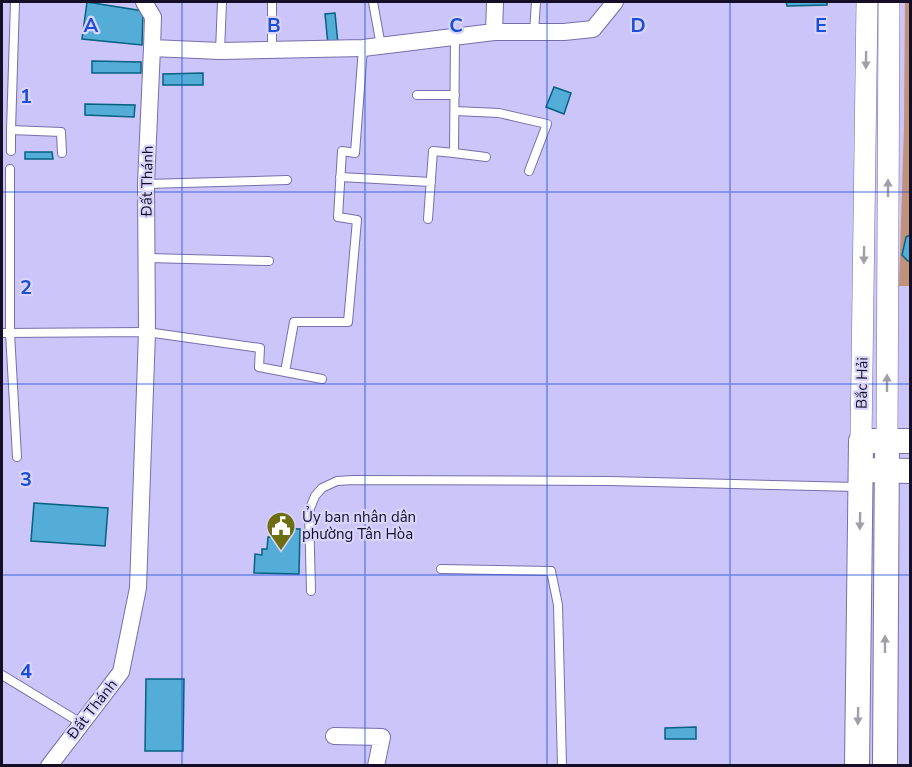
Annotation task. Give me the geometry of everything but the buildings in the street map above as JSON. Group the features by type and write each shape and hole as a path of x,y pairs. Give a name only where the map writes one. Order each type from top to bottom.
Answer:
{"main road":[{"path":"861,441 910,441"},
{"name":"Bắc Hải","path":"857,765 861,441"},
{"name":"Bắc Hải","path":"885,765 886,441"},
{"path":"861,479 886,470 910,471"}],"street":[{"name":"Đất Thánh","path":"49,765 121,672 138,588 147,332 146,183 153,17 144,2"},
{"path":"494,32 495,2"},
{"path":"152,48 220,51 363,48 494,32 564,32 593,29 615,2"},
{"name":"Bắc Hải","path":"861,441 867,2"},
{"name":"Bắc Hải","path":"886,441 889,2"},
{"path":"334,736 382,737 376,765"}],"lane":[{"path":"11,151 15,2"},
{"path":"220,51 222,2"},
{"path":"272,2 272,51"},
{"path":"373,2 381,46"},
{"path":"534,32 536,2"},
{"path":"454,153 455,37"},
{"path":"285,372 294,322 348,322 358,226 357,220 338,217 340,177 342,151 355,153 363,48"},
{"path":"417,95 455,95"},
{"path":"454,111 499,113 547,124 529,171"},
{"path":"11,130 61,132 62,153"},
{"path":"428,219 433,151 486,157"},
{"path":"10,169 6,333 17,457"},
{"path":"340,177 430,182"},
{"path":"146,183 287,180"},
{"path":"147,258 269,261"},
{"path":"6,333 147,332 260,348 259,367 322,379"},
{"path":"310,591 309,511 315,496 322,488 337,481 861,479"},
{"path":"441,569 551,571 558,605 562,765"},
{"path":"2,675 81,723"}],"shaded area":[{"path":"905,2 910,2 910,286 899,286 904,126"}],"place":[{"name":"Ủy ban nhân dân phường Tân Hòa","path":"281,552"}]}
